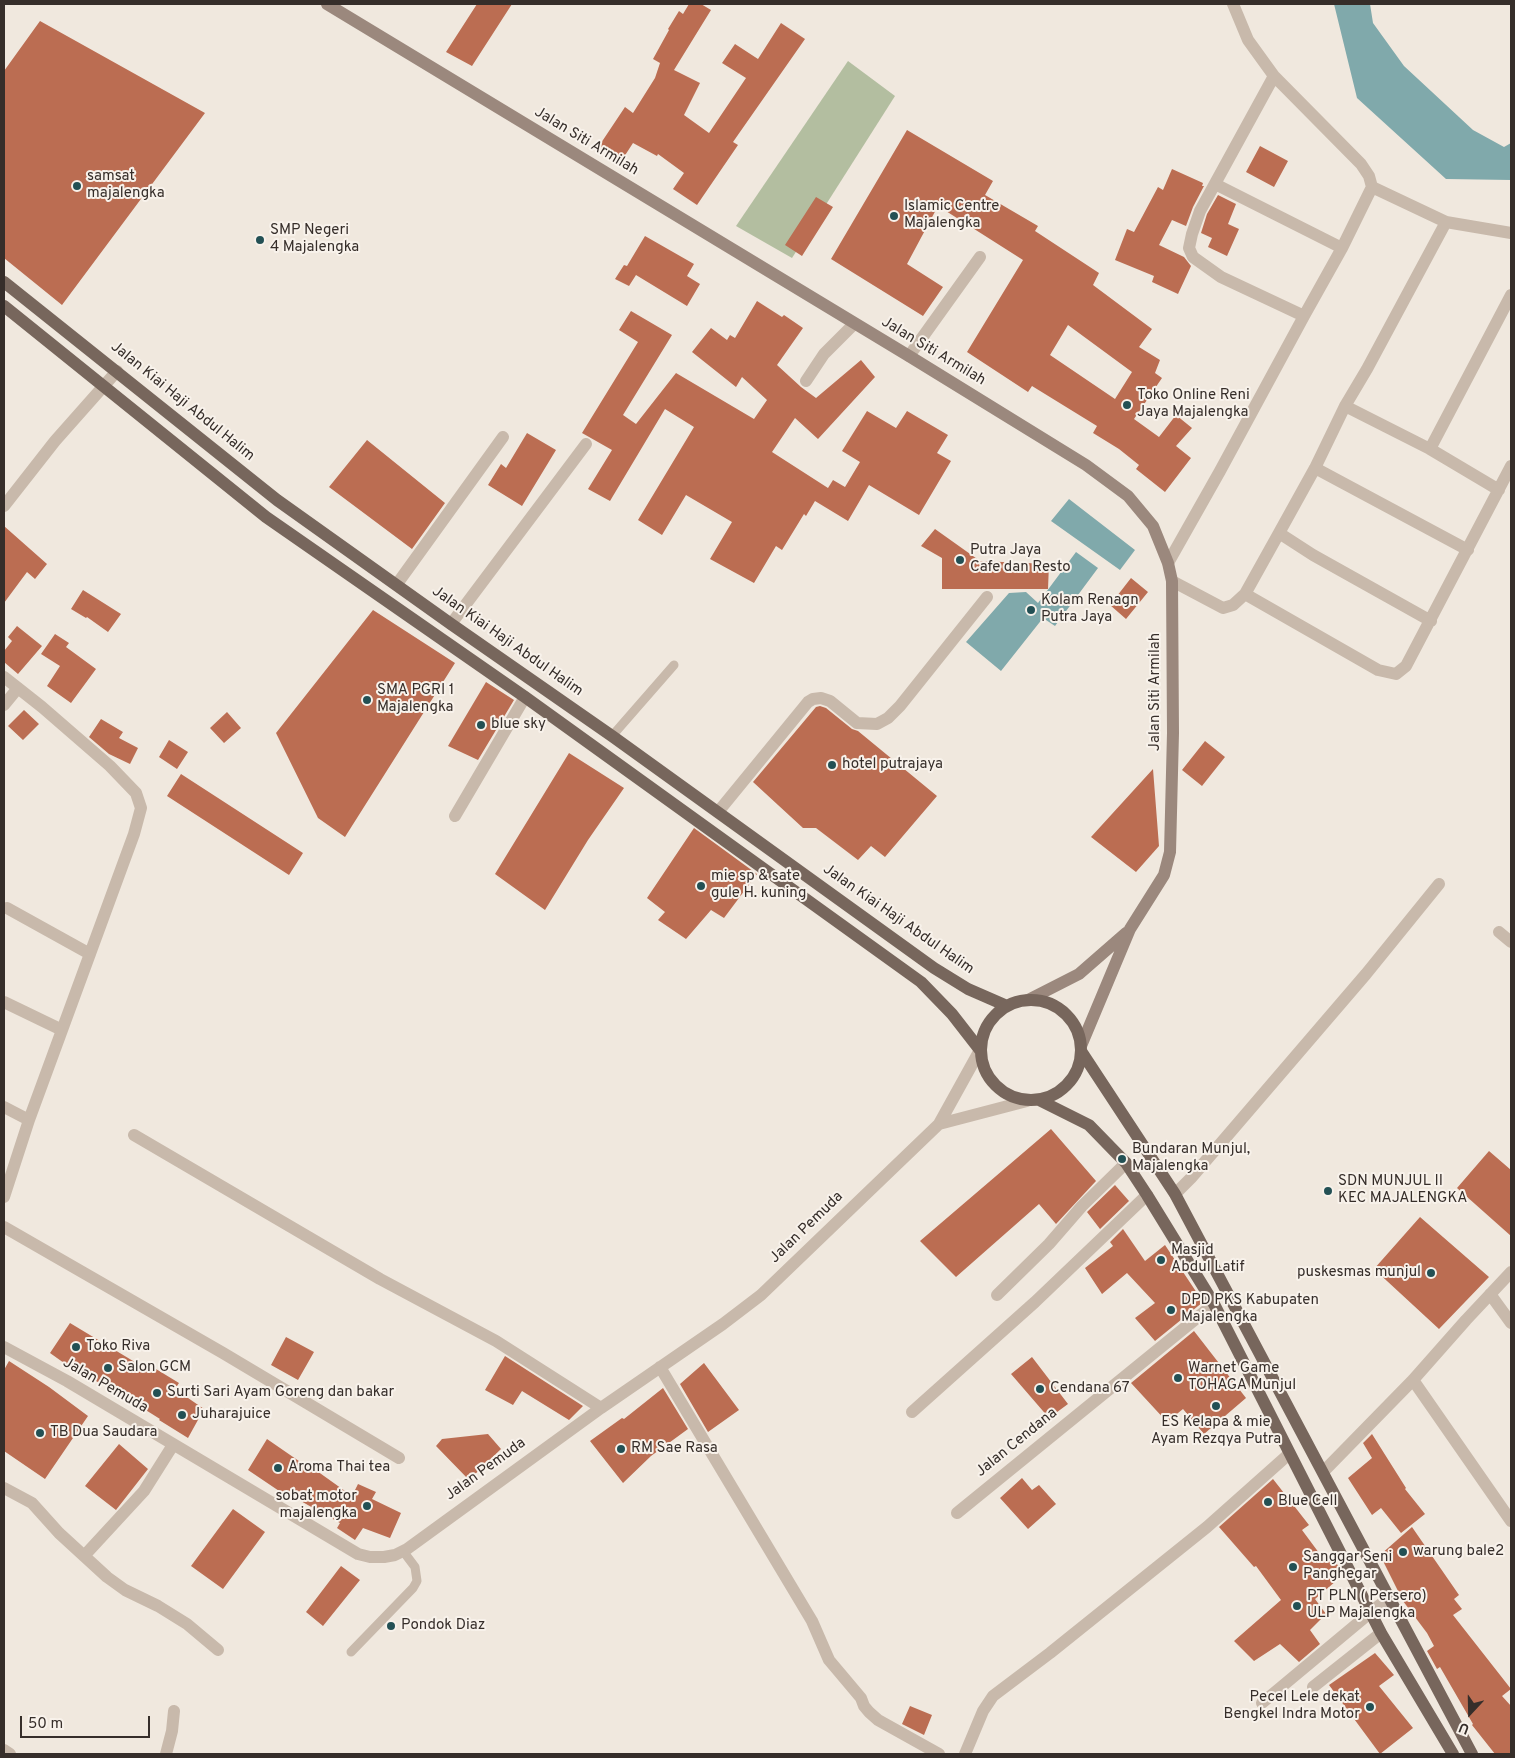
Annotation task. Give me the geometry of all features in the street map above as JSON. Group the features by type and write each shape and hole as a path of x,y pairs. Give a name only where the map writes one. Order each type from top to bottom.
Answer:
{"main road":[{"name":"Jalan Siti Armilah","path":"327,4 909,356 1086,465 1128,496 1153,526 1168,563 1172,581 1173,734 1170,852 1164,875 1130,929"},
{"name":"Jalan Kiai Haji Abdul Halim","path":"4,282 277,500 612,736 934,968 968,989 1007,1006"},
{"path":"4,306 266,516 525,697 921,982 952,1014 980,1050 986,1074 1003,1092 1033,1100 1089,1125 1126,1163 1214,1304 1381,1633 1453,1754"},
{"path":"980,1050 987,1026 1007,1006 1028,1000 1079,974 1130,929"},
{"path":"1033,1100 1061,1091 1076,1074 1081,1048 1130,929"},
{"path":"1028,1000 1047,1003 1064,1013 1076,1028 1081,1048 1175,1194 1472,1754"}],"street":[{"path":"1168,563 1342,248 1372,187 1369,176 1361,164 1274,76 1248,40 1233,4"},
{"path":"1274,76 1200,211 1189,248 1193,257 1221,277 1304,316"},
{"path":"1215,184 1342,248"},
{"path":"1372,187 1446,222 1511,233"},
{"path":"1172,581 1223,608 1233,605 1244,594 1315,468 1344,406 1367,369 1446,222"},
{"path":"909,356 980,257"},
{"path":"1430,449 1511,295"},
{"path":"806,381 824,354 854,324"},
{"path":"4,506 55,441 117,371"},
{"path":"1344,406 1430,449 1499,490"},
{"path":"397,584 503,437"},
{"path":"451,624 586,444"},
{"path":"1244,594 1378,670 1389,674 1400,672 1406,666 1431,621 1511,466"},
{"path":"1315,468 1468,550"},
{"path":"1279,533 1313,555 1431,621"},
{"path":"718,812 808,702 813,699 821,698 830,701 857,723 877,724 888,718 900,706 987,597"},
{"path":"4,677 110,766 136,793 141,808 134,834 29,1120 4,1196"},
{"path":"4,705 18,688"},
{"path":"455,816 525,697"},
{"path":"1175,1194 1191,1178 1366,974 1440,884"},
{"path":"7,908 90,954"},
{"path":"1499,932 1511,942"},
{"path":"4,1002 62,1030"},
{"path":"939,1124 980,1050"},
{"path":"939,1124 1033,1100"},
{"path":"4,1107 29,1120"},
{"name":"Jalan Pemuda","path":"4,1347 67,1382 358,1554 384,1558 403,1551 761,1295 939,1124"},
{"path":"134,1135 380,1279 496,1342 601,1408"},
{"path":"997,1295 1049,1244 1082,1206 1126,1163"},
{"path":"912,1412 1035,1302 1147,1195"},
{"path":"4,1227 223,1353 399,1458"},
{"path":"1323,1472 1413,1380 1511,1272"},
{"path":"1490,1294 1511,1323"},
{"name":"Jalan Cendana","path":"957,1513 1214,1304"},
{"path":"660,1367 812,1621 829,1660 861,1698 864,1706 878,1720 938,1754"},
{"path":"1413,1380 1511,1520"},
{"path":"84,1556 144,1491 173,1445"},
{"path":"965,1754 983,1710 993,1696 1050,1653 1207,1527 1289,1454"},
{"path":"4,1488 32,1503 59,1533 107,1577 125,1590 158,1606 188,1624 218,1650"},
{"path":"1262,1703 1388,1598"},
{"path":"1313,1687 1381,1633"},
{"path":"166,1754 172,1731 174,1711"},
{"path":"4,1750 10,1754"}],"lane":[{"path":"612,736 674,665"},
{"path":"351,1652 418,1581 416,1567 403,1551"}],"green space":[{"path":"848,61 895,96 792,258 736,226"}],"water":[{"path":"1334,4 1370,4 1373,23 1404,66 1473,130 1504,147 1511,143 1511,180 1446,179 1357,98"},
{"path":"1069,499 1135,550 1120,570 1051,521"},
{"name":"Kolam Renagn Putra Jaya","path":"1076,552 1098,568 1055,626 1043,618 1001,671 966,642 1009,593 1026,592 1038,603"}],"building":[{"path":"477,4 512,4 472,66 446,52"},
{"path":"689,4 701,4 711,10 674,70 700,83 684,115 709,133 746,78 722,63 735,44 758,59 781,23 805,39 733,142 738,145 697,205 673,189 684,173 658,154 657,156 633,143 622,160 599,146 625,107 633,113 655,78 660,63 653,59 668,29 679,11 683,14"},
{"name":"samsat majalengka","path":"40,21 205,113 62,305 4,258 4,71"},
{"path":"907,130 993,181 985,195 1038,226 1035,231 1099,273 1093,285 1152,329 1139,347 1160,360 1155,373 1162,378 1134,419 1159,437 1176,415 1192,428 1176,446 1191,458 1165,492 1136,469 1139,465 1119,449 1093,433 1097,426 1032,386 1028,392 967,352 1023,260 938,206 907,264 943,287 923,316 831,259","holes":["1068,325 1132,372 1115,399 1050,355"]},
{"path":"1260,146 1288,161 1274,187 1246,172"},
{"path":"1172,169 1203,183 1202,186 1204,186 1186,226 1172,220 1159,245 1184,257 1191,266 1178,294 1152,282 1154,276 1115,260 1127,229 1134,232 1158,187 1163,190"},
{"path":"1218,195 1236,204 1228,224 1239,229 1227,256 1208,247 1212,238 1201,233 1207,214"},
{"path":"816,197 833,207 802,256 785,245"},
{"path":"645,236 694,264 687,276 700,284 687,306 636,275 629,286 615,279 624,265 627,266"},
{"path":"757,301 782,317 784,315 803,328 777,365 816,398 861,360 875,377 818,439 795,418 772,452 828,488 833,480 845,487 860,462 842,451 867,411 896,428 907,411 948,435 937,453 951,461 919,515 869,485 848,521 815,501 806,516 804,514 782,550 776,546 754,583 710,559 732,522 686,495 662,535 638,520 694,427 665,409 610,501 588,489 612,450 582,433 638,342 619,330 631,311 672,335 623,415 636,424 676,373 754,419 767,400 742,377 736,387 692,352 711,328 727,340 730,335 735,338"},
{"path":"527,433 556,450 522,506 488,485 501,464 506,468"},
{"path":"367,440 445,503 412,549 329,487"},
{"path":"4,526 47,564 35,579 27,572 4,603"},
{"name":"Putra Jaya Cafe dan Resto","path":"935,529 980,561 1049,564 1048,589 942,589 942,558 921,546"},
{"path":"1131,578 1148,592 1126,619 1110,605"},
{"path":"83,590 121,614 108,632 87,617 71,609"},
{"name":"SMA PGRI 1 Majalengka","path":"373,610 455,663 345,837 318,818 276,733"},
{"path":"17,626 42,646 18,674 4,662 4,651 12,641 8,637"},
{"path":"55,634 69,643 66,647 96,669 71,703 47,686 60,666 41,654"},
{"name":"blue sky","path":"486,682 514,700 478,760 448,746"},
{"name":"hotel putrajaya","path":"816,707 826,708 852,729 858,731 937,796 885,857 871,846 858,860 816,828 803,828 753,782"},
{"path":"24,710 39,724 23,740 8,726"},
{"path":"227,712 241,728 224,743 210,728"},
{"path":"101,719 123,732 119,738 138,748 130,764 109,754 89,737"},
{"path":"169,740 188,752 177,769 159,757"},
{"path":"1205,741 1225,757 1202,786 1182,770"},
{"path":"569,753 624,788 588,840 545,910 495,874"},
{"path":"1153,769 1159,846 1136,872 1091,837"},
{"path":"181,774 303,853 289,875 167,796"},
{"name":"mie sp & sate gule H. kuning","path":"694,828 757,874 724,918 711,910 686,939 658,920 665,912 647,898"},
{"path":"1051,1129 1096,1181 1056,1224 1039,1204 956,1277 920,1241"},
{"path":"1489,1151 1511,1170 1511,1236 1457,1188"},
{"path":"1115,1185 1129,1201 1100,1229 1087,1212"},
{"name":"puskesmas munjul","path":"1420,1217 1489,1277 1439,1329 1374,1269"},
{"path":"1123,1229 1145,1261 1165,1245 1203,1302 1155,1341 1135,1318 1155,1303 1127,1273 1102,1294 1085,1268 1113,1246 1110,1242"},
{"path":"70,1323 153,1373 156,1369 179,1383 175,1389 204,1409 188,1438 117,1392 71,1368 50,1353"},
{"name":"Warnet Game TOHAGA Munjul","path":"1194,1331 1246,1398 1204,1434 1183,1409 1167,1422 1131,1383"},
{"path":"286,1337 314,1352 298,1380 271,1365"},
{"path":"505,1356 583,1406 569,1420 522,1391 513,1405 485,1390"},
{"name":"Cendana 67","path":"1032,1357 1068,1404 1049,1418 1011,1374"},
{"name":"TB Dua Saudara","path":"9,1361 49,1387 88,1416 45,1479 4,1451 4,1370"},
{"path":"704,1363 739,1410 708,1432 680,1384"},
{"path":"663,1388 688,1429 651,1456 623,1483 590,1441 622,1418 624,1419"},
{"path":"488,1434 501,1449 469,1480 436,1446 442,1439"},
{"path":"1372,1434 1405,1489 1425,1514 1401,1533 1381,1508 1372,1515 1348,1478 1372,1458 1363,1443"},
{"path":"267,1439 309,1468 310,1466 352,1496 358,1484 376,1492 372,1499 401,1513 390,1538 363,1528 355,1540 337,1528 340,1523 290,1495 288,1497 248,1470"},
{"path":"119,1444 148,1469 116,1510 85,1486"},
{"path":"1022,1478 1032,1490 1039,1485 1056,1504 1028,1529 1000,1498"},
{"path":"1273,1479 1309,1525 1302,1530 1325,1561 1332,1555 1343,1575 1315,1599 1326,1614 1310,1630 1320,1644 1299,1662 1280,1644 1254,1661 1234,1641 1281,1600 1256,1566 1254,1567 1219,1527"},
{"path":"233,1509 265,1532 223,1589 191,1566"},
{"path":"1412,1527 1459,1595 1454,1599 1462,1609 1453,1615 1511,1689 1502,1696 1511,1706 1511,1754 1495,1754 1472,1725 1440,1667 1437,1669 1427,1651 1434,1646 1427,1633 1403,1601 1380,1555"},
{"path":"341,1566 360,1580 323,1626 306,1612"},
{"name":"Pecel Lele dekat Bengkel Indra Motor","path":"1375,1653 1394,1675 1379,1686 1413,1728 1380,1754 1329,1685"},
{"path":"910,1706 932,1715 924,1735 902,1724"}],"place":[{"name":"samsat majalengka","path":"77,186"},
{"name":"Islamic Centre Majalengka","path":"894,216"},
{"name":"SMP Negeri 4 Majalengka","path":"260,240"},
{"name":"Toko Online Reni Jaya Majalengka","path":"1127,405"},
{"name":"Putra Jaya Cafe dan Resto","path":"960,560"},
{"name":"Kolam Renagn Putra Jaya","path":"1031,610"},
{"name":"SMA PGRI 1 Majalengka","path":"367,700"},
{"name":"blue sky","path":"481,725"},
{"name":"hotel putrajaya","path":"832,765"},
{"name":"mie sp & sate gule H. kuning","path":"701,886"},
{"name":"Bundaran Munjul, Majalengka","path":"1122,1159"},
{"name":"SDN MUNJUL II KEC MAJALENGKA","path":"1328,1191"},
{"name":"Masjid Abdul Latif","path":"1161,1260"},
{"name":"puskesmas munjul","path":"1431,1273"},
{"name":"DPD PKS Kabupaten Majalengka","path":"1171,1310"},
{"name":"Toko Riva","path":"76,1347"},
{"name":"Salon GCM","path":"108,1368"},
{"name":"Warnet Game TOHAGA Munjul","path":"1178,1378"},
{"name":"Cendana 67","path":"1040,1389"},
{"name":"Surti Sari Ayam Goreng dan bakar","path":"157,1393"},
{"name":"ES Kelapa & mie Ayam Rezqya Putra","path":"1216,1406"},
{"name":"Juharajuice","path":"182,1415"},
{"name":"TB Dua Saudara","path":"40,1433"},
{"name":"RM Sae Rasa","path":"621,1449"},
{"name":"Aroma Thai tea","path":"278,1468"},
{"name":"Blue Cell","path":"1268,1502"},
{"name":"sobat motor majalengka","path":"367,1506"},
{"name":"warung bale2","path":"1403,1552"},
{"name":"Sanggar Seni Panghegar","path":"1293,1567"},
{"name":"PT PLN ( Persero) ULP Majalengka","path":"1297,1606"},
{"name":"Pondok Diaz","path":"391,1626"},
{"name":"Pecel Lele dekat Bengkel Indra Motor","path":"1370,1707"}]}
